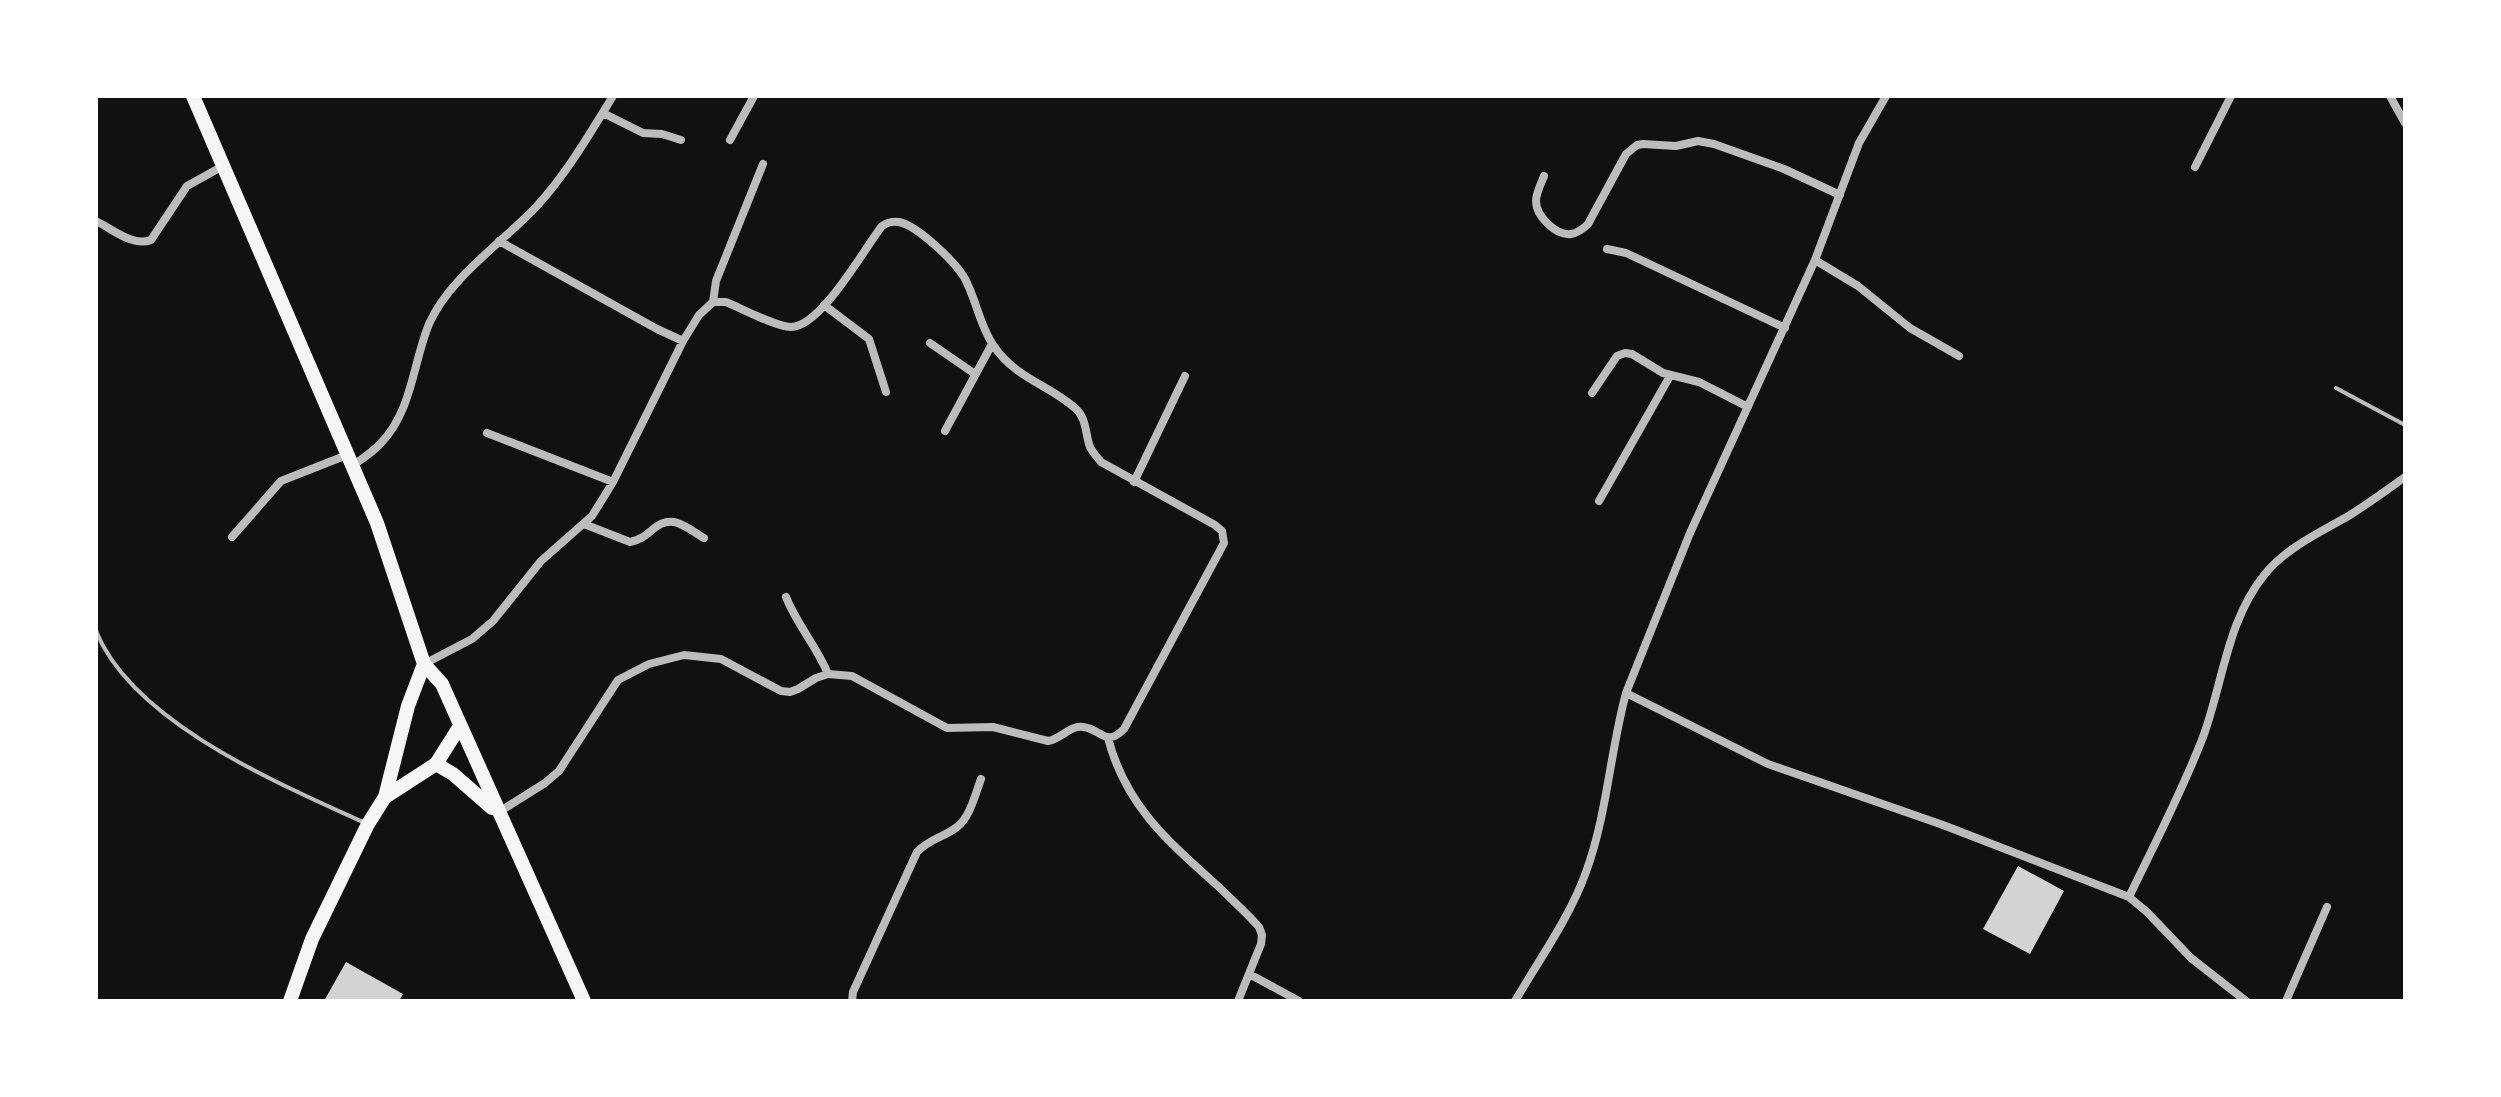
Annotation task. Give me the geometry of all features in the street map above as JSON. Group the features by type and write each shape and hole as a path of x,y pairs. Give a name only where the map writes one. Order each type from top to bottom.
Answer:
{"highway":[{"path":"193,96 377,523 424,664 442,684 584,1001"},
{"path":"290,1001 312,939 368,824 385,797 408,706 424,664"},
{"path":"385,797 436,764 460,726"},
{"path":"436,764 453,774 498,812"}],"street":[{"path":"232,537 281,481 350,460 381,443 404,406 429,324 440,304 536,206 574,161 613,96"},
{"path":"730,140 754,96"},
{"path":"1515,1001 1585,877 1603,812 1618,721 1626,693 1679,558 1815,260 1859,143 1886,96"},
{"path":"2195,167 2231,96"},
{"path":"2390,96 2405,123"},
{"path":"2398,111 2405,99"},
{"path":"603,113 643,133 662,134 681,140"},
{"path":"1544,176 1536,196 1537,211 1543,220 1568,234 1580,231 1588,224 1626,154 1637,145 1676,146 1698,141 1714,144 1784,169 1840,195"},
{"path":"424,664 472,639 493,621 541,561 584,524 613,482 683,341 699,315 713,302 719,272 763,164"},
{"path":"96,221 135,241 144,243 151,240 187,186 223,166"},
{"path":"498,812 559,771 618,680 649,664 684,655 721,659 774,688 790,692 828,674 852,676 947,728 993,727 1048,741 1056,740 1081,726 1108,738 1116,737 1124,729 1224,543 1222,531 1215,525 1101,462 1093,453 1085,422 1078,411 1011,366 992,344 958,269 913,228 895,221 882,226 824,305 807,323 787,327 726,302 713,302"},
{"path":"499,241 683,341"},
{"path":"1607,249 1626,253 1785,328"},
{"path":"1815,260 1858,286 1910,328 1959,356"},
{"path":"824,305 869,339 886,392"},
{"path":"930,343 975,374"},
{"path":"945,431 992,344"},
{"path":"1592,393 1617,356 1625,353 1670,376 1699,382 1748,407"},
{"path":"1134,482 1185,376"},
{"path":"1599,501 1670,376"},
{"path":"487,433 613,482"},
{"path":"2129,897 2190,771 2232,637 2246,604 2266,573 2295,548 2405,477"},
{"path":"584,524 630,542 644,537 669,520 704,538"},
{"path":"786,597 795,617 820,654 828,674"},
{"path":"1626,693 1768,764 1943,825 2129,897 2191,958 2246,1001"},
{"path":"1108,738 1117,769 1142,813 1160,834 1259,927 1261,944 1238,1001"},
{"path":"852,1001 917,852 926,842 959,826 981,779"},
{"path":"2286,1001 2327,907"},
{"path":"1251,975 1299,1001"}],"lane":[{"path":"2336,388 2405,425"},
{"path":"96,631 119,669 179,725 270,779 368,824"}],"building":[{"path":"2018,866 2064,891 2030,954 1983,929"},
{"path":"346,962 403,994 399,1001 324,1001"}]}
